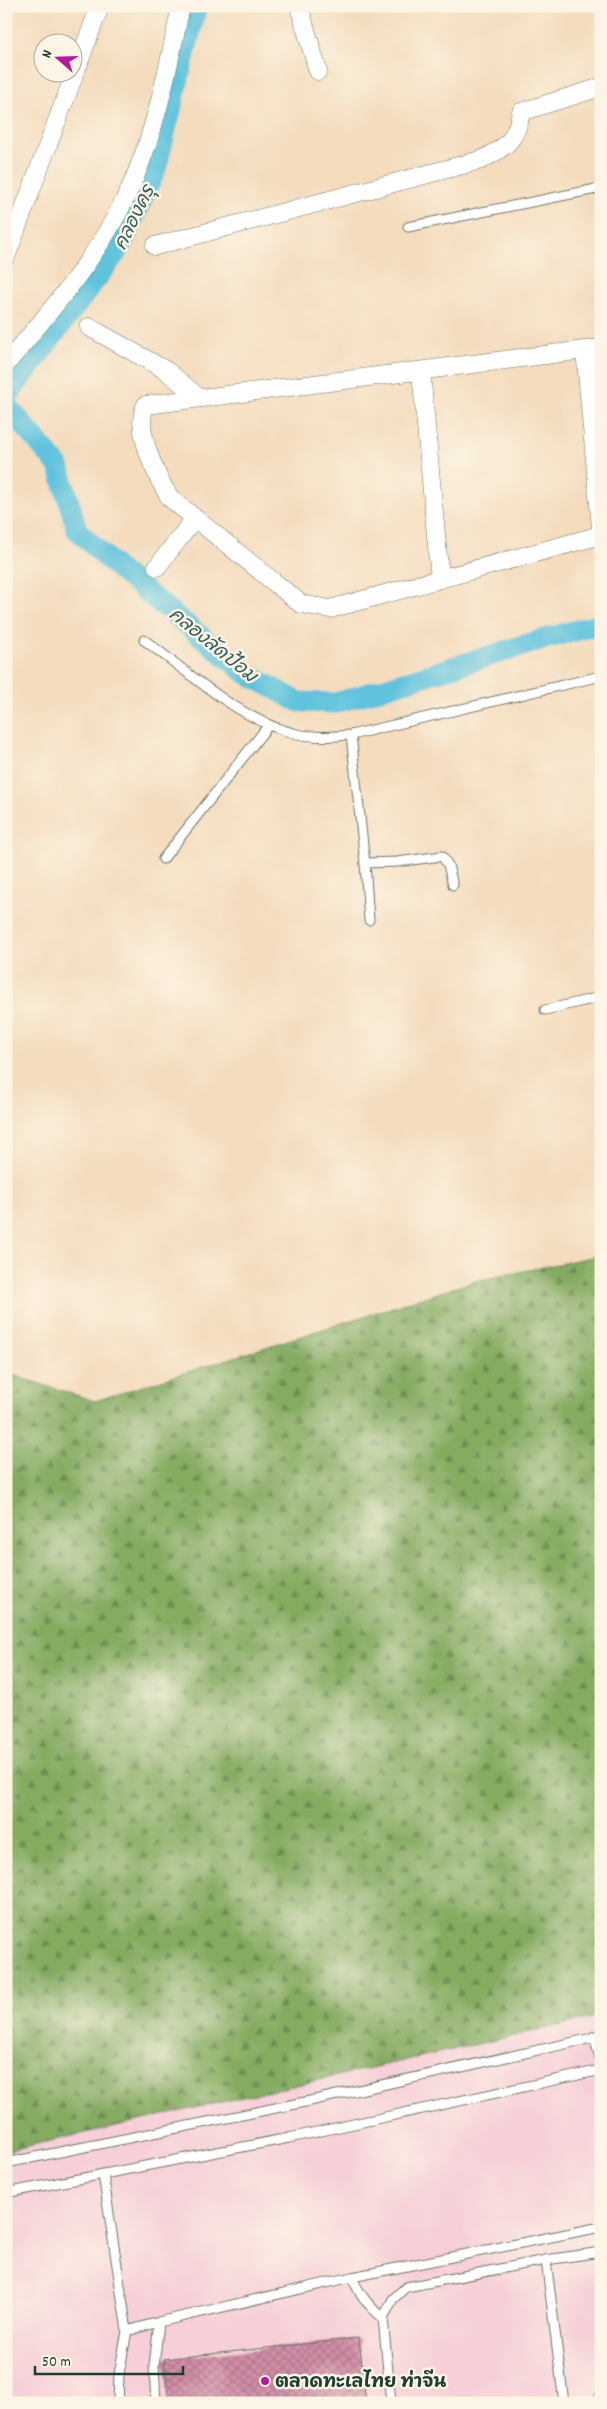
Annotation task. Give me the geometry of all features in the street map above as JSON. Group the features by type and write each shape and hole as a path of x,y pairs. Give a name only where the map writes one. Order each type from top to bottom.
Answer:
{"street":[{"path":"6,257 100,6"},
{"path":"6,364 52,309 90,258 121,206 137,170 151,128 170,60 181,6"},
{"path":"299,6 318,71"},
{"path":"155,246 481,160 497,152 510,141 518,128 521,112 601,87"},
{"path":"89,327 167,372 199,398"},
{"path":"601,528 593,349 146,405 141,413 142,425 158,478 170,498 301,604 330,609 601,535"},
{"path":"421,371 440,579"},
{"path":"157,567 194,518"}],"lane":[{"path":"408,227 601,188"},
{"path":"144,640 236,708 268,726 298,735 321,737 351,735 601,676"},
{"path":"162,860 268,726"},
{"path":"351,735 365,863 369,920"},
{"path":"365,863 397,862 442,856 448,865 453,885"},
{"path":"545,1010 601,997"},
{"path":"6,2163 310,2101 597,2036 601,2062"},
{"path":"6,2193 289,2138 601,2070"},
{"path":"103,2174 127,2332 119,2374 118,2403"},
{"path":"127,2332 159,2322 352,2277 601,2227"},
{"path":"392,2403 383,2318 393,2299 406,2287 546,2260 601,2252"},
{"path":"546,2260 564,2403"},
{"path":"352,2277 358,2290 372,2310 383,2318"},
{"path":"156,2403 154,2366 159,2322"},
{"path":"596,2403 601,2395"}],"shaded area":[{"path":"601,2016 601,2403 6,2403 6,2151"}],"green space":[{"path":"601,1255 601,2016 6,2151 6,1373 95,1401 475,1281"}],"building":[{"name":"ตลาดทะเลไทย ท่าจีน","path":"359,2338 366,2403 169,2403 164,2359"}],"waterway":[{"name":"คลองครุ","path":"6,398 120,248 156,169 197,6"},
{"name":"คลองลัดป้อม","path":"6,404 59,467 77,530 117,568 247,674 299,702 336,703 551,637 601,624"}],"place":[{"name":"ตลาดทะเลไทย ท่าจีน","path":"265,2381"}]}
